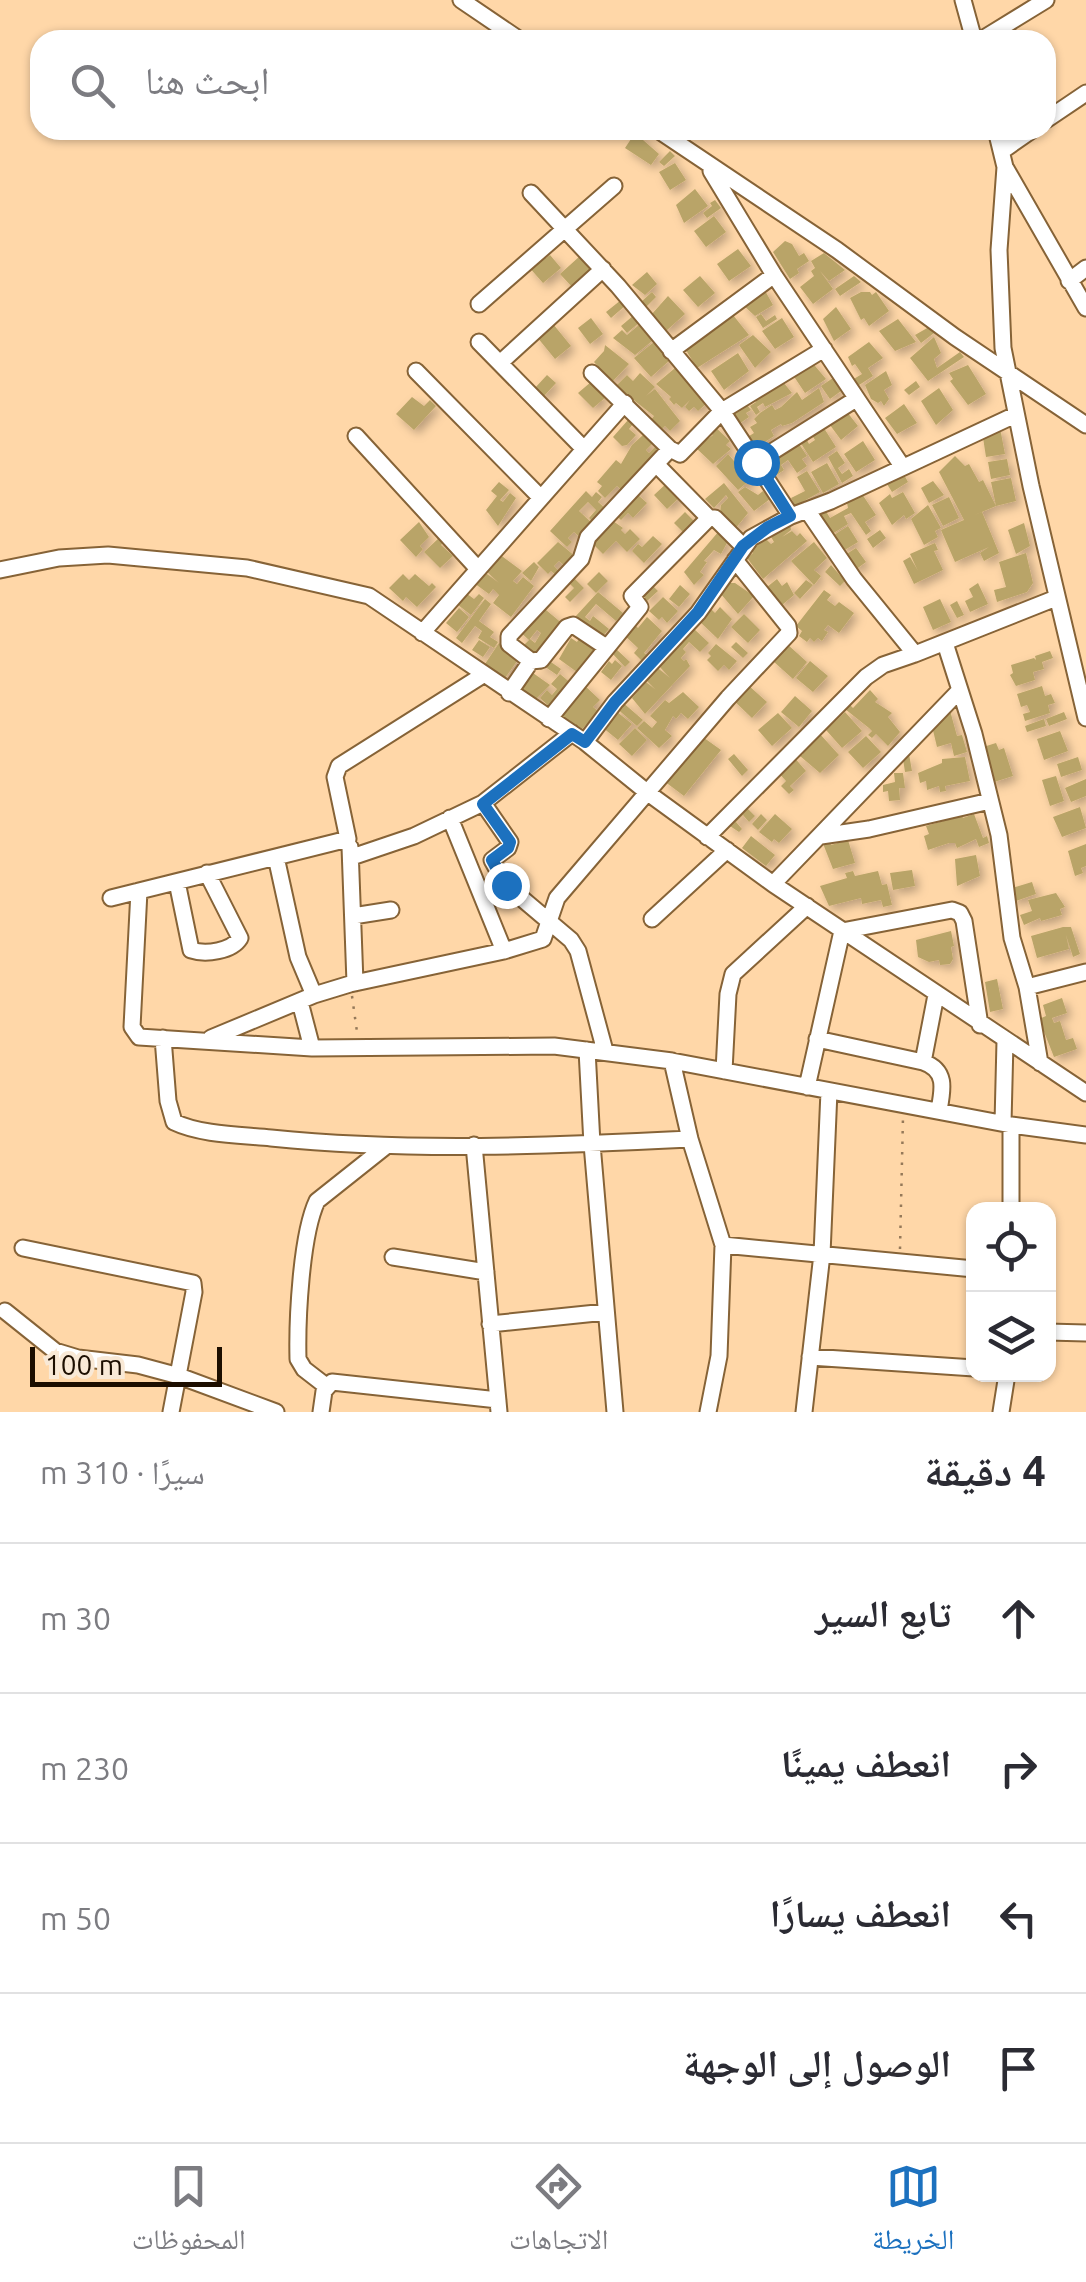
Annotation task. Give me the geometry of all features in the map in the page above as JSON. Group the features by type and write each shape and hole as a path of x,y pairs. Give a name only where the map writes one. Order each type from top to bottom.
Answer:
{"street":[{"path":"462,0 506,30"},
{"path":"963,0 974,30"},
{"path":"994,30 1046,0"},
{"path":"1056,113 1086,93"},
{"path":"672,140 1086,425"},
{"path":"998,140 1003,159 1086,308"},
{"path":"1022,140 1003,159 999,290 1007,371 1086,718"},
{"path":"707,165 774,275 902,466"},
{"path":"479,304 614,186"},
{"path":"531,193 603,269 722,411 790,516"},
{"path":"1070,281 1086,268"},
{"path":"500,363 603,269"},
{"path":"671,351 774,275"},
{"path":"479,342 584,449"},
{"path":"592,372 670,449 682,453 722,411 824,349"},
{"path":"416,371 541,498"},
{"path":"756,462 856,399"},
{"path":"422,633 625,403"},
{"path":"352,858 380,850 483,804 578,738 698,612 739,553 768,527 1016,415"},
{"path":"356,436 478,570"},
{"path":"606,647 576,625 569,625 542,660 531,661 509,644 509,636 581,559 588,537 670,449"},
{"path":"656,464 709,518"},
{"path":"807,510 854,579 915,654"},
{"path":"207,1039 307,998 353,984 543,939 553,904 735,690 789,633 715,518 709,518 632,596 640,607 549,719"},
{"path":"0,570 59,558 108,555 247,568 369,596 578,738 774,884 1086,1093"},
{"path":"708,837 866,676 894,661 1056,598"},
{"path":"946,643 999,835 1015,956 1027,987 1040,1063"},
{"path":"509,693 531,661"},
{"path":"353,984 352,858 335,776 339,766 483,675"},
{"path":"774,884 959,692"},
{"path":"821,836 990,802"},
{"path":"483,804 510,845 492,863 506,885 571,940 578,951 605,1051"},
{"path":"450,818 504,951"},
{"path":"110,898 348,838"},
{"path":"652,919 727,850"},
{"path":"276,857 307,998 312,1048"},
{"path":"177,882 191,950 216,951 234,946 240,938 207,873"},
{"path":"138,891 132,1027 139,1037 312,1048 523,1044 605,1051 1007,1124 1086,1134"},
{"path":"724,1071 728,994 733,974 807,906"},
{"path":"354,916 391,910"},
{"path":"842,930 952,910 960,913 980,1025"},
{"path":"807,1086 842,930"},
{"path":"1027,987 1086,972"},
{"path":"922,1062 936,995"},
{"path":"164,1038 169,1110 179,1125 248,1136 385,1147 690,1139"},
{"path":"817,1039 935,1068 942,1078 939,1110"},
{"path":"1005,1041 1012,1202"},
{"path":"588,1050 592,1144 615,1412"},
{"path":"672,1062 690,1139 723,1245 720,1356 708,1411 698,1412"},
{"path":"804,1412 822,1254 829,1091"},
{"path":"326,1386 338,1382 499,1406 474,1145"},
{"path":"326,1386 304,1369 298,1359 305,1260 313,1211 318,1201 385,1147"},
{"path":"723,1245 966,1267"},
{"path":"22,1248 193,1284 171,1412"},
{"path":"393,1257 486,1272"},
{"path":"6,1310 54,1350 180,1376 276,1412"},
{"path":"490,1324 606,1312"},
{"path":"1056,1332 1086,1333"},
{"path":"810,1358 966,1368"},
{"path":"1001,1412 1006,1382"},
{"path":"320,1412 326,1386"},
{"path":"412,1412 414,1393"}],"path":[{"path":"353,984 360,1049"},
{"path":"900,1261 903,1104"}],"building":[{"path":"630,140 643,140 659,154 651,165 625,148"},
{"path":"670,151 675,156 664,166 659,162"},
{"path":"675,163 686,180 670,190 659,172"},
{"path":"695,189 708,206 684,223 676,205"},
{"path":"715,200 721,208 707,218 703,213"},
{"path":"714,216 726,232 706,247 694,231"},
{"path":"785,241 809,261 790,279 773,252"},
{"path":"738,249 751,266 729,281 717,264"},
{"path":"824,253 845,270 829,281 820,271 833,289 813,304 800,287 814,276 811,261"},
{"path":"542,254 546,258 550,255 561,268 543,283 528,266"},
{"path":"580,256 594,271 574,289 560,274"},
{"path":"647,272 657,284 645,295 632,285"},
{"path":"700,276 715,293 698,307 683,290"},
{"path":"854,276 861,282 840,296 835,289"},
{"path":"763,287 773,305 755,316 742,304"},
{"path":"652,292 656,297 646,307 641,302"},
{"path":"861,292 876,292 889,311 869,326 864,318 861,320 850,298"},
{"path":"668,296 685,314 666,331 651,315"},
{"path":"621,300 626,305 611,318 606,312"},
{"path":"836,307 851,329 834,341 823,319"},
{"path":"761,314 766,321 775,315 777,319 763,328 756,317"},
{"path":"634,315 640,322 627,333 621,326"},
{"path":"733,315 749,335 697,368 684,347"},
{"path":"591,318 603,334 590,344 578,328"},
{"path":"782,318 794,337 775,349 762,331"},
{"path":"898,319 916,342 895,351 879,331"},
{"path":"553,324 571,346 555,359 537,337"},
{"path":"639,325 652,341 635,355 613,338 622,330 627,335"},
{"path":"929,327 934,333 921,343 915,335"},
{"path":"753,335 771,352 755,368 739,345"},
{"path":"934,337 941,353 934,359 937,368 960,352 964,357 928,381 910,358"},
{"path":"654,342 670,360 651,377 634,358"},
{"path":"869,342 883,358 868,368 873,376 856,387 852,380 862,374 848,357"},
{"path":"605,345 629,364 612,382 594,362"},
{"path":"738,353 749,371 724,390 711,371"},
{"path":"810,360 826,379 805,393 791,372"},
{"path":"968,365 986,394 968,405 950,381 953,379 949,373"},
{"path":"675,368 708,402 698,411 685,407 690,400 682,408 674,405 656,384"},
{"path":"886,371 892,385 884,390 889,399 884,406 871,399 865,385"},
{"path":"640,373 655,387 646,396 655,389 680,421 670,431 665,426 660,431 650,421 654,416 616,386 627,375 633,381"},
{"path":"547,375 556,383 543,397 534,389"},
{"path":"779,377 792,393 765,407 763,403 757,407 760,412 756,415 750,406 756,402 754,399"},
{"path":"833,378 841,391 830,399 821,386"},
{"path":"916,381 920,387 909,395 904,390"},
{"path":"591,382 606,397 593,408 578,393"},
{"path":"819,388 824,402 792,423 771,430 774,436 754,449 746,438 754,433 750,427 757,423 754,419 760,413 772,405 775,410 781,407 797,392 802,400"},
{"path":"939,388 953,410 936,425 921,401"},
{"path":"412,397 424,406 430,400 436,406 414,430 396,414"},
{"path":"744,401 751,410 746,413 749,417 736,426 726,411"},
{"path":"904,404 917,423 897,434 885,418"},
{"path":"847,412 858,426 841,440 830,425"},
{"path":"628,420 633,424 629,429 636,435 622,446 613,437"},
{"path":"712,424 730,441 726,445 731,449 713,464 696,448 713,435 707,430"},
{"path":"822,425 836,447 813,462 800,442 806,438 809,444 815,440 810,432"},
{"path":"1000,428 1005,454 986,457 982,431"},
{"path":"643,435 653,443 646,450 649,453 656,446 661,450 625,493 617,486 605,498 598,491 602,486 597,482 616,460 621,464"},
{"path":"797,441 807,456 802,459 807,466 797,473 788,460 781,465 784,470 775,476 765,462"},
{"path":"863,441 875,460 856,472 844,454"},
{"path":"837,451 845,463 838,468 842,474 849,469 853,476 842,483 828,457"},
{"path":"743,452 747,456 742,460 756,475 738,490 716,466 728,454 734,461"},
{"path":"955,456 965,466 969,464 979,482 983,480 996,506 972,516 982,512 999,553 984,561 980,553 989,547 955,562 941,530 964,520 939,472"},
{"path":"1007,459 1010,475 991,479 988,462"},
{"path":"827,463 839,484 823,493 811,472"},
{"path":"807,471 820,492 795,506 791,498 805,491 797,477"},
{"path":"902,471 908,482 892,492 887,484"},
{"path":"1011,478 1016,501 996,506 991,482"},
{"path":"933,481 944,495 929,503 921,488"},
{"path":"499,482 509,490 500,500 503,502 510,493 516,498 498,526 486,510 497,496 491,491"},
{"path":"668,482 681,496 667,509 654,495"},
{"path":"641,483 646,487 638,495 647,503 633,518 628,513 621,520 612,512"},
{"path":"724,483 748,513 735,529 720,513 726,495 714,508 705,499"},
{"path":"745,487 758,495 763,491 770,499 754,511 738,492"},
{"path":"586,491 592,497 596,492 602,497 598,502 606,509 594,523 589,518 596,510 588,502 579,511 595,526 582,539 574,532 567,547 550,531"},
{"path":"860,491 876,515 865,522 871,531 866,535 851,513 844,516 848,524 832,534 817,512 824,508 830,518 848,508 846,498"},
{"path":"903,492 915,513 906,519 904,515 892,525 879,503 890,494 892,498"},
{"path":"949,497 959,518 943,526 932,505"},
{"path":"928,505 941,528 935,531 938,537 924,545 911,519"},
{"path":"685,512 697,524 686,535 674,523"},
{"path":"613,521 625,534 630,529 640,539 627,552 616,541 603,554 593,544"},
{"path":"790,521 791,530 782,537 792,531 807,541 763,579 747,558 753,553 749,548 763,536 771,544 771,537"},
{"path":"419,522 429,537 416,557 400,540"},
{"path":"1024,523 1030,546 1016,554 1008,530"},
{"path":"848,526 858,542 843,551 834,535"},
{"path":"880,530 886,538 873,548 867,539"},
{"path":"719,531 728,541 721,554 714,550 704,561 707,562 700,572 704,575 694,585 684,572"},
{"path":"653,536 662,544 644,563 632,551"},
{"path":"440,537 445,541 441,545 453,556 440,568 424,552"},
{"path":"558,542 576,557 567,568 559,561 554,566 560,572 548,574 537,563"},
{"path":"814,542 827,558 814,570 821,576 814,585 791,561"},
{"path":"935,543 938,550 934,551 943,570 914,584 903,561 910,557 918,571 910,554"},
{"path":"856,548 866,562 855,570 845,555"},
{"path":"1026,553 1033,583 1027,592 997,602 994,590 1006,587 999,562"},
{"path":"499,554 522,571 513,581 517,584 523,577 534,586 511,617 493,603 499,595 493,589 489,594 474,583 483,571 499,583 485,570"},
{"path":"534,562 539,567 531,581 522,573"},
{"path":"831,565 845,581 840,586 825,572"},
{"path":"599,572 608,581 596,593 587,584"},
{"path":"403,574 409,580 415,574 436,587 417,607 389,588"},
{"path":"570,574 584,588 570,602 565,597 574,588 565,579"},
{"path":"777,579 782,586 787,582 794,595 782,605 767,587"},
{"path":"806,580 813,585 800,599 794,593"},
{"path":"729,583 754,596 738,614 720,593"},
{"path":"978,583 988,604 970,612 965,601 973,597 969,589"},
{"path":"651,584 658,591 647,601 641,593"},
{"path":"680,585 690,594 679,607 669,599"},
{"path":"824,590 831,595 827,600 835,606 839,602 854,613 839,633 828,625 822,641 810,638 807,642 799,636 802,631 796,626"},
{"path":"598,592 623,613 616,621 596,604 585,617 590,621 593,616 609,629 601,638 575,617"},
{"path":"466,593 474,599 479,594 484,598 471,615 453,601"},
{"path":"663,597 678,611 667,623 649,611"},
{"path":"485,599 491,604 479,621 494,632 490,637 498,642 494,648 478,638 482,631 475,626 462,643 456,638"},
{"path":"940,599 951,622 933,630 923,607"},
{"path":"957,601 964,615 957,618 950,605"},
{"path":"540,605 564,625 541,652 538,649 534,654 524,645 529,640 518,630","holes":["537,630 541,633 535,643 529,640"]},
{"path":"707,605 715,613 720,607 732,619 718,639 698,620"},
{"path":"459,608 469,617 457,632 446,623"},
{"path":"744,614 760,630 748,643 731,627"},
{"path":"647,617 662,631 642,661 634,653 638,648 622,633 632,622 638,628"},
{"path":"692,627 709,643 700,652 689,642 681,658 690,666 645,714 632,698 646,682 656,690 643,677 654,665 670,678 659,666"},
{"path":"581,635 601,647 581,675 559,659 571,638 577,642"},
{"path":"479,640 490,647 483,657 472,650"},
{"path":"736,642 748,653 743,658 731,647"},
{"path":"499,643 520,657 505,678 485,664"},
{"path":"716,644 737,661 729,670 724,665 718,671 707,660"},
{"path":"787,644 807,662 793,679 773,661"},
{"path":"615,648 630,662 625,667 611,652"},
{"path":"1050,651 1053,658 1042,662 1044,669 1033,672 1035,680 1016,686 1010,675 1011,665 1036,660 1035,656"},
{"path":"548,655 548,660 561,669 557,675 544,666 538,668"},
{"path":"615,660 622,666 611,680 601,672 609,661 612,664"},
{"path":"810,661 828,676 813,692 796,678"},
{"path":"533,673 550,685 536,699 522,689"},
{"path":"560,674 573,685 552,709 540,698 547,690 552,695 557,689 551,684"},
{"path":"582,683 600,700 593,707 599,712 578,733 558,714"},
{"path":"748,685 767,702 752,718 730,697"},
{"path":"1042,686 1045,696 1051,694 1055,703 1048,705 1050,713 1025,721 1023,714 1030,712 1027,705 1021,707 1017,694"},
{"path":"870,690 878,699 875,702 892,713 888,717 900,732 888,746 876,734 872,738 868,735 872,731 845,709 849,704 853,708"},
{"path":"683,692 699,707 688,719 681,713 676,719 673,716 665,730 672,736 659,748 637,728 644,721 652,728 657,722 650,716 665,700 669,703"},
{"path":"795,696 812,711 799,727 781,712"},
{"path":"621,701 643,720 637,726 615,707"},
{"path":"949,707 957,736 962,735 967,752 954,756 951,743 937,747 931,722 942,719 941,713"},
{"path":"616,711 632,724 618,740 602,727"},
{"path":"845,712 862,731 842,748 826,730"},
{"path":"1064,712 1067,719 1049,726 1046,719"},
{"path":"778,713 792,728 772,746 758,730"},
{"path":"1044,719 1046,726 1027,732 1025,726"},
{"path":"635,728 647,740 632,756 619,744"},
{"path":"1060,731 1068,751 1044,760 1037,739"},
{"path":"819,733 839,755 820,773 800,756 800,750"},
{"path":"700,735 721,750 684,796 664,781"},
{"path":"866,736 881,752 863,768 848,752"},
{"path":"996,743 999,750 1004,748 1013,776 991,783 980,748"},
{"path":"734,754 748,770 742,776 728,759"},
{"path":"909,754 912,771 905,772 903,759"},
{"path":"793,756 806,771 790,786 794,790 789,794 781,786 786,781 777,771"},
{"path":"965,757 970,781 945,786 946,791 940,792 939,786 927,790 926,781 920,783 918,773 942,763 942,759"},
{"path":"1078,757 1082,770 1061,777 1057,764"},
{"path":"894,773 903,773 905,788 899,788 900,800 889,801 883,785 895,782"},
{"path":"1056,776 1064,801 1050,806 1042,780"},
{"path":"1086,779 1086,796 1071,802 1065,788"},
{"path":"743,804 755,816 749,822 743,815 736,822 742,829 739,832 727,824"},
{"path":"1080,807 1086,828 1062,837 1053,817"},
{"path":"960,811 963,818 974,814 983,838 987,836 989,843 979,847 976,839 957,848 955,843 949,843 928,850 926,826"},
{"path":"761,814 767,820 758,830 752,824"},
{"path":"775,814 792,829 779,843 759,832"},
{"path":"751,836 775,855 766,866 742,848"},
{"path":"829,839 831,845 848,840 855,863 833,869 822,841"},
{"path":"1086,844 1086,866 1081,868 1083,873 1075,876 1068,851"},
{"path":"976,855 980,876 957,886 955,859"},
{"path":"912,870 915,886 893,890 890,873"},
{"path":"853,871 855,876 878,871 882,885 887,884 892,905 883,907 881,900 862,904 861,898 829,906 820,886 847,878 845,873"},
{"path":"1032,882 1036,894 1013,902 1009,889"},
{"path":"1056,893 1065,907 1060,909 1062,915 1024,925 1020,915 1032,911 1028,900"},
{"path":"1071,927 1080,954 1073,957 1066,935 1069,949 1037,958 1031,936"},
{"path":"951,931 954,946 950,964 940,965 939,960 929,962 918,957 916,940"},
{"path":"997,979 1003,1009 990,1012 985,982"},
{"path":"1062,998 1067,1013 1052,1018 1054,1023 1060,1021 1066,1040 1073,1038 1077,1049 1054,1057 1039,1019 1046,1016 1043,1005"}],"route":[{"path":"506,885 492,860 510,842 483,804 572,734 585,742 615,702 698,612 743,546 790,516 756,462"}]}
